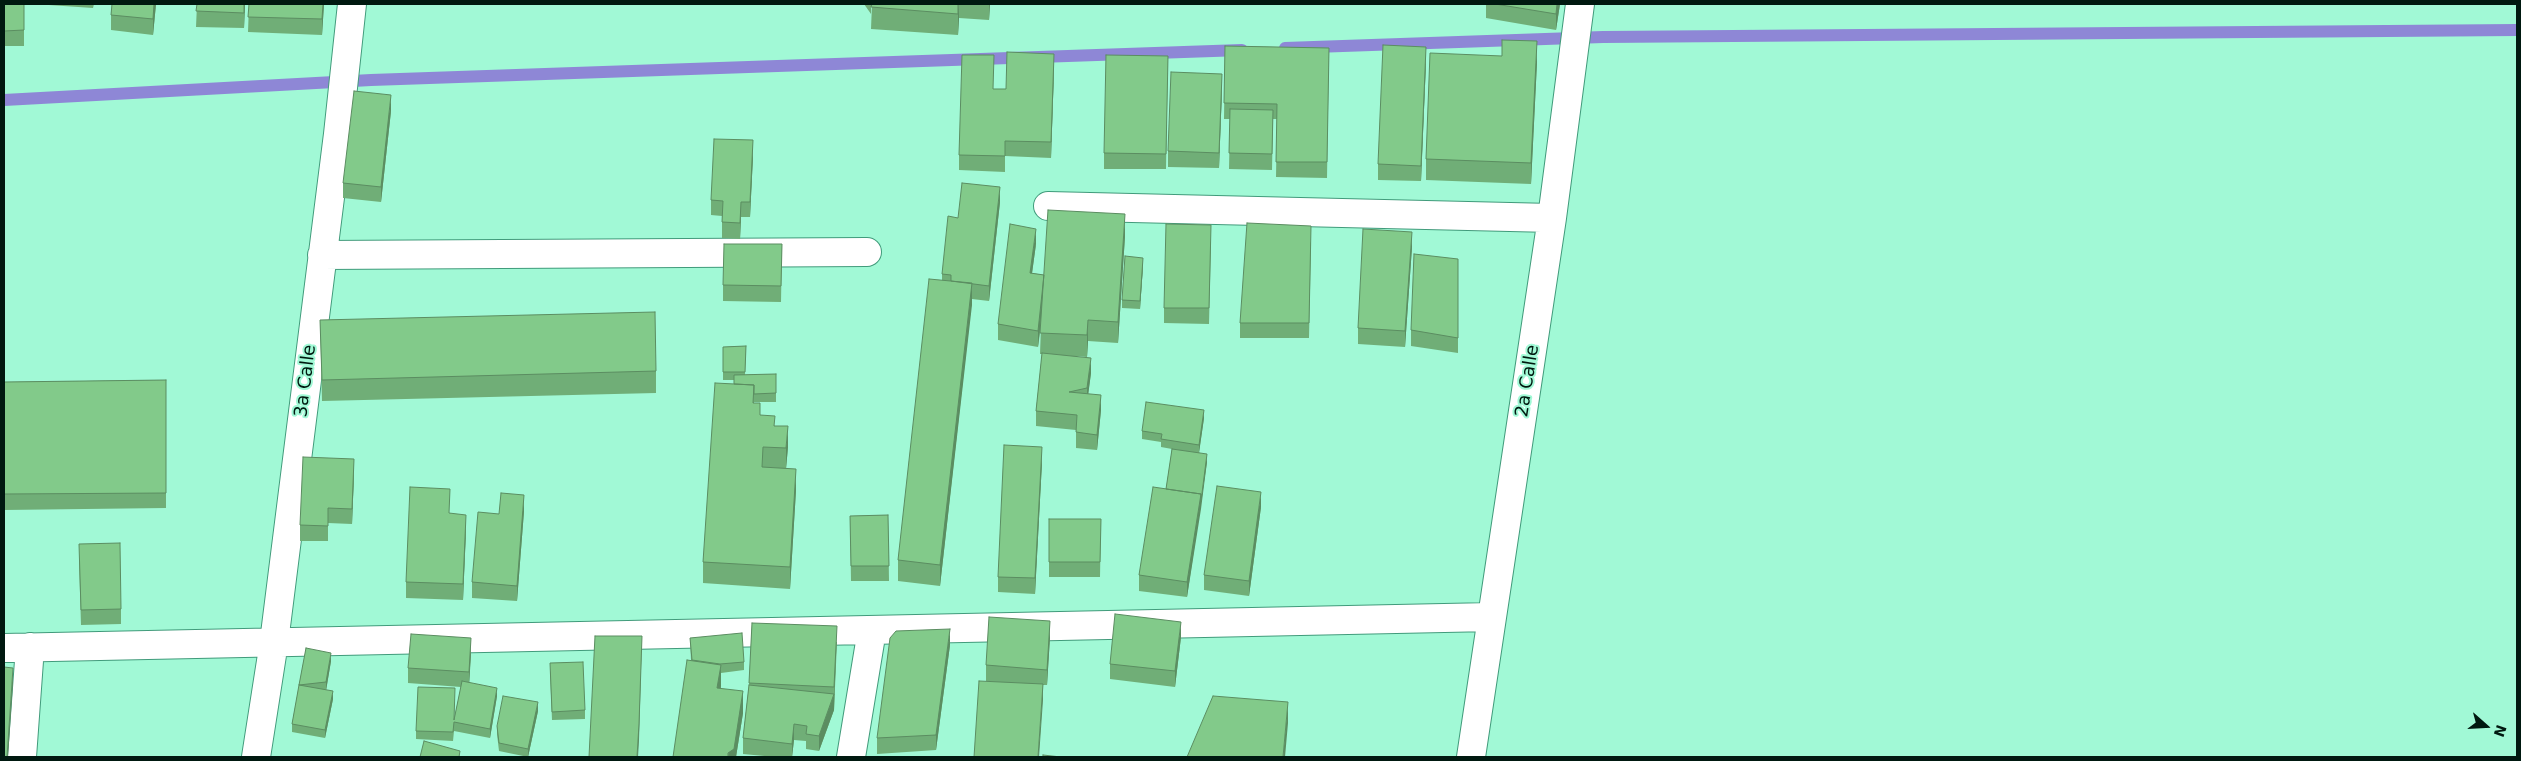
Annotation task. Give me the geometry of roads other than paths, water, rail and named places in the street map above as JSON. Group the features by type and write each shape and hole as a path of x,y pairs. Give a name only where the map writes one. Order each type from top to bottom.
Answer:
{"street":[{"name":"3a Calle","path":"256,757 274,642 338,134 352,4"},
{"name":"2a Calle","path":"1471,757 1552,218 1579,9"},
{"path":"1048,206 1552,218"},
{"path":"322,255 867,252"},
{"path":"22,757 17,648 1492,617"},
{"path":"851,757 872,630"}],"waterway":[{"path":"1285,48 1603,37 2517,30"},
{"path":"4,100 371,80 1242,50"}]}
